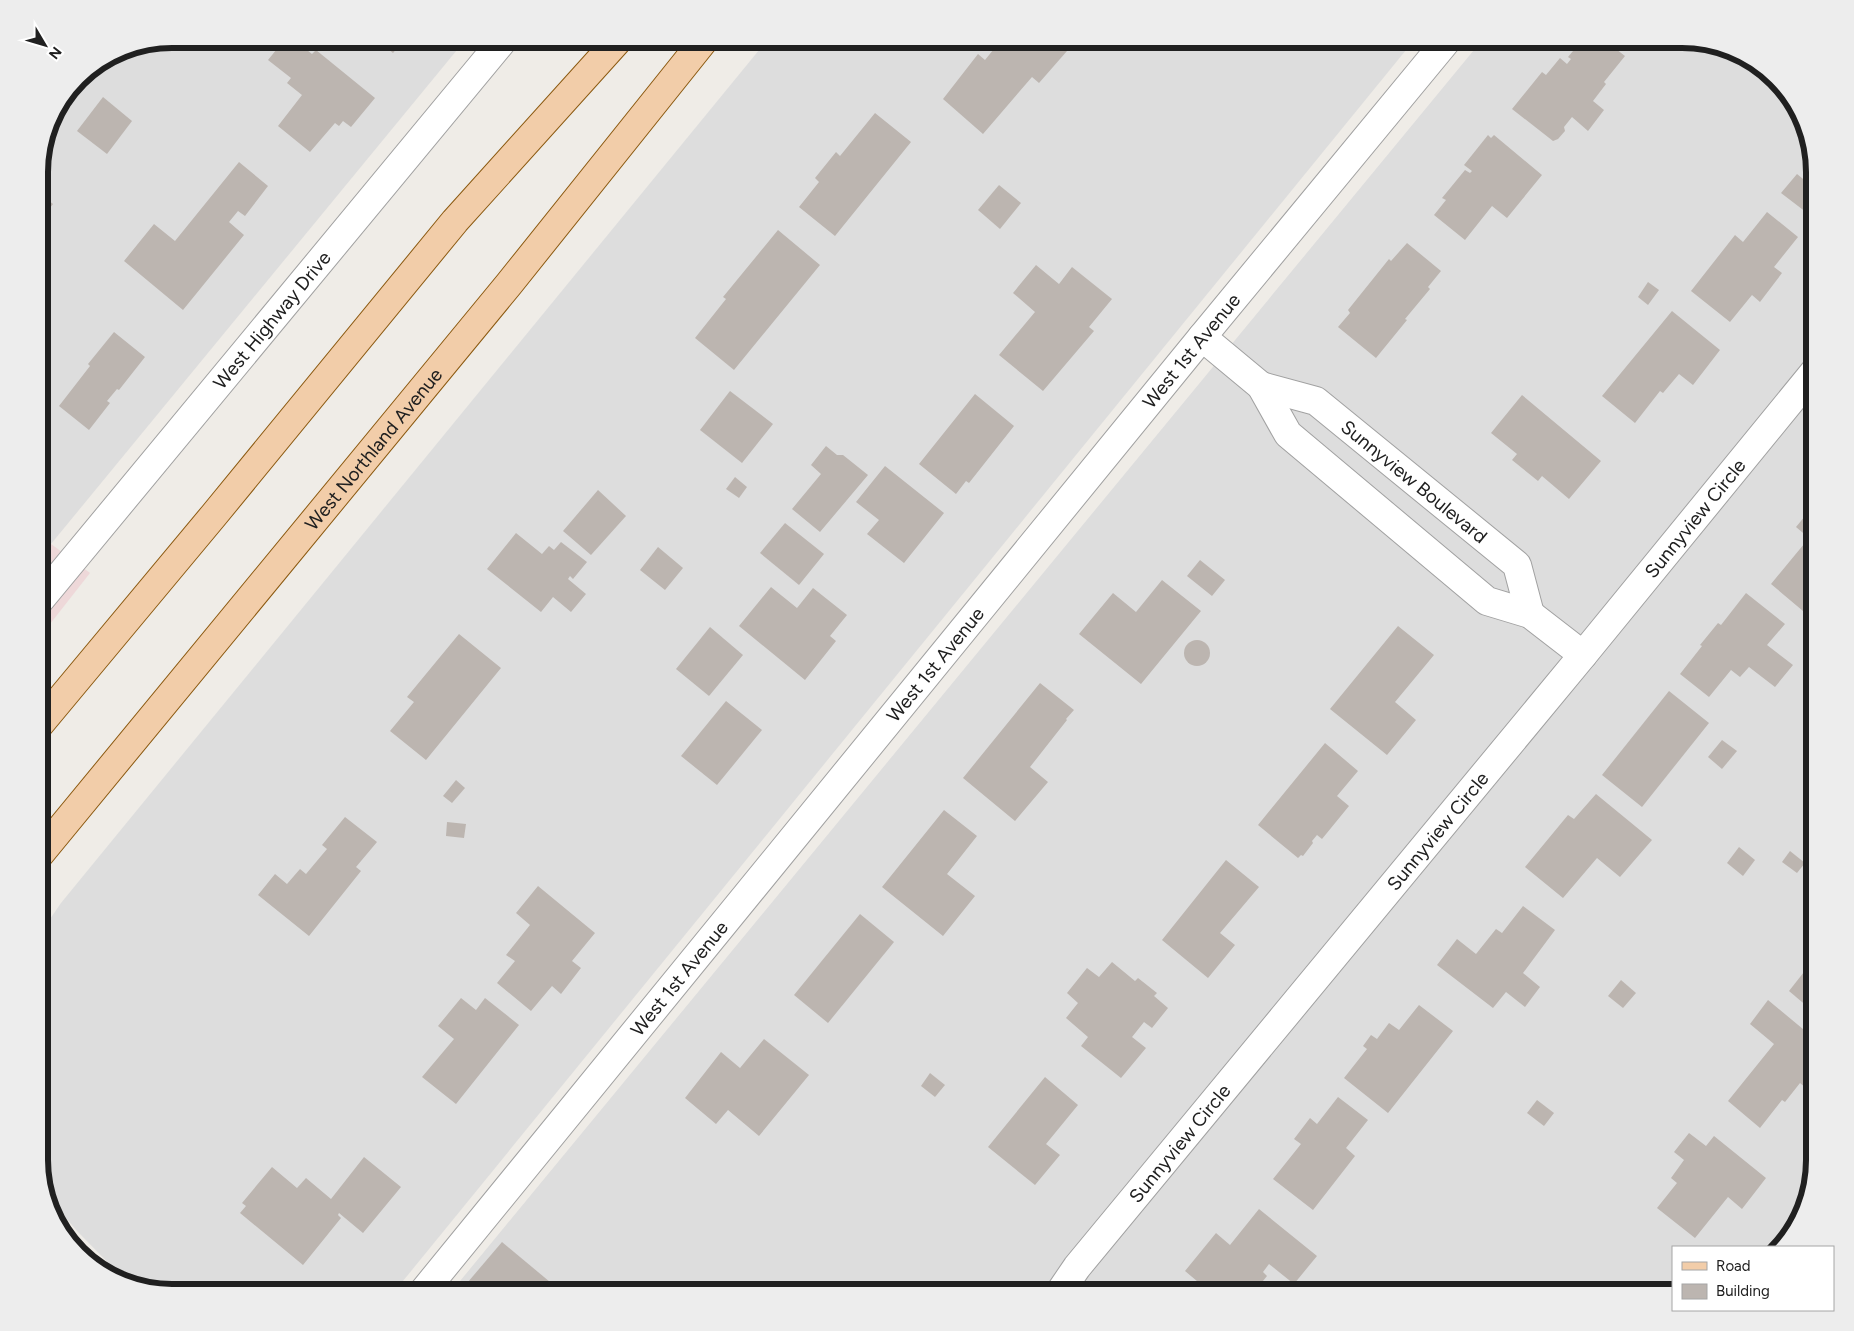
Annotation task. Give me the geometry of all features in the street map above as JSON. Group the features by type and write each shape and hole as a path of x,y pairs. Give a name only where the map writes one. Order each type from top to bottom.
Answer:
{"main road":[{"path":"48,714 455,221 611,48"},
{"name":"West Northland Avenue","path":"48,844 509,284 699,48"}],"street":[{"name":"West Highway Drive","path":"48,580 496,48"},
{"name":"West 1st Avenue","path":"430,1284 1202,337 1441,48"},
{"name":"Sunnyview Boulevard","path":"1202,337 1261,386 1288,434 1487,601 1530,614 1583,655"},
{"name":"Sunnyview Circle","path":"1066,1284 1083,1260 1807,381"},
{"name":"Sunnyview Boulevard","path":"1261,386 1316,401 1517,564 1530,614"}],"shaded area":[{"path":"163,48 459,48 51,544 48,542 48,163 52,139 68,102 102,68 131,54 147,50"},
{"path":"761,48 1408,48 401,1284 171,1284 155,1282 131,1277 116,1271 77,1231 57,1208 48,1168 48,922 61,903"},
{"path":"1476,48 1683,48 1707,50 1723,54 1745,64 1758,73 1781,96 1794,116 1800,131 1807,171 1807,1160 1804,1184 1794,1215 1771,1246 1672,1246 1672,1284 458,1284"},
{"path":"48,542 90,573 48,627"}],"building":[{"path":"278,48 304,48 312,54 316,50 375,98 351,127 343,121 339,126 335,123 310,152 278,126 302,95 287,83 291,78 268,60"},
{"path":"387,48 397,48 393,53"},
{"path":"995,48 1063,48 1067,51 1039,83 1032,77 983,134 943,99 978,54 985,60"},
{"path":"1576,48 1615,48 1625,56 1604,82 1606,84 1593,101 1604,110 1588,131 1572,117 1564,127 1565,131 1558,139 1553,141 1512,109 1542,72 1546,75 1560,58 1567,64 1571,59 1568,57"},
{"path":"103,97 132,121 107,154 77,131"},
{"path":"875,113 911,142 835,236 799,207 819,182 815,178 836,152 840,156"},
{"path":"1799,129 1802,137 1796,132"},
{"path":"1488,135 1491,138 1494,135 1542,175 1507,218 1492,206 1465,240 1434,215 1446,200 1442,198 1465,170 1470,173 1472,171 1464,165"},
{"path":"239,162 268,186 245,216 238,211 229,222 244,235 183,310 124,261 154,224 175,241"},
{"path":"1797,174 1807,182 1807,213 1781,193"},
{"path":"999,185 1021,203 1000,229 978,210"},
{"path":"48,200 53,204 48,210"},
{"path":"1767,212 1798,237 1774,267 1782,273 1760,302 1752,295 1730,322 1691,291 1735,235 1743,242"},
{"path":"778,230 820,265 734,370 695,338 726,299 723,297"},
{"path":"1407,243 1441,271 1428,287 1430,289 1405,319 1407,320 1376,358 1338,327 1350,313 1348,310 1389,259 1391,261"},
{"path":"1036,265 1059,284 1072,267 1112,299 1089,327 1094,331 1043,391 999,355 1035,312 1013,293"},
{"path":"1648,282 1659,290 1648,305 1638,297"},
{"path":"1672,311 1720,350 1693,385 1679,374 1663,393 1660,391 1635,423 1602,396"},
{"path":"114,332 145,357 119,390 117,389 107,401 110,403 89,430 59,406 90,366 88,364"},
{"path":"730,391 773,424 742,463 700,430"},
{"path":"975,394 1014,426 969,483 966,481 956,494 919,464"},
{"path":"1522,395 1601,461 1569,499 1542,476 1538,481 1512,460 1517,454 1491,433"},
{"path":"826,446 837,455 843,455 868,475 820,532 792,509 821,474 811,465"},
{"path":"885,466 944,513 904,563 867,534 879,520 856,502"},
{"path":"735,477 747,487 739,498 726,489"},
{"path":"598,490 626,516 591,555 563,531"},
{"path":"1807,514 1807,536 1796,527"},
{"path":"785,523 824,554 799,585 760,553"},
{"path":"516,533 542,554 549,546 554,550 561,542 587,562 573,579 570,576 568,579 586,594 571,612 553,597 541,612 487,569"},
{"path":"1807,540 1807,606 1803,611 1771,584"},
{"path":"658,547 683,568 665,590 640,570"},
{"path":"1200,560 1225,580 1212,596 1187,576"},
{"path":"1162,580 1201,611 1141,684 1079,634 1113,593 1136,612"},
{"path":"771,587 797,608 813,588 847,615 830,636 836,641 805,680 739,626"},
{"path":"1746,593 1785,624 1767,645 1793,665 1775,687 1749,667 1740,677 1731,670 1709,697 1680,674 1702,646 1700,645 1718,623 1721,625"},
{"path":"1398,626 1434,655 1395,702 1416,720 1387,755 1330,709"},
{"path":"710,627 743,655 709,696 676,669"},
{"path":"459,634 501,668 426,760 390,731 414,702 407,697"},
{"path":"1197,640 1206,644 1210,653 1206,662 1197,666 1188,662 1184,653 1188,644"},
{"path":"1040,683 1074,710 1030,767 1048,782 1015,821 963,778"},
{"path":"1669,691 1709,723 1642,807 1602,775"},
{"path":"726,701 762,730 717,785 681,756"},
{"path":"1722,740 1737,751 1722,769 1708,757"},
{"path":"1325,743 1358,771 1337,796 1349,806 1322,839 1317,835 1303,856 1301,855 1298,858 1258,825"},
{"path":"456,780 465,788 452,803 443,796"},
{"path":"1596,794 1652,840 1620,877 1597,858 1563,898 1525,867 1568,815 1574,819"},
{"path":"944,810 977,836 947,874 975,896 943,936 882,887"},
{"path":"345,817 377,842 356,867 361,871 309,936 258,895 275,874 287,884 300,869 306,874 327,849 322,845"},
{"path":"447,822 466,824 464,838 446,836"},
{"path":"1739,847 1755,860 1743,876 1727,863"},
{"path":"1790,851 1805,863 1797,873 1782,862"},
{"path":"1226,860 1259,887 1220,933 1235,945 1208,978 1162,940"},
{"path":"538,886 595,933 572,961 581,968 561,994 552,986 531,1011 497,983 515,961 506,955 530,925 516,913"},
{"path":"1523,906 1555,930 1523,973 1540,987 1525,1007 1506,992 1493,1008 1437,965 1457,939 1476,954 1496,929 1502,933"},
{"path":"860,914 894,942 828,1023 794,995"},
{"path":"1112,962 1135,981 1138,978 1157,993 1154,996 1168,1008 1152,1028 1144,1022 1132,1037 1146,1048 1121,1078 1081,1046 1088,1037 1066,1018 1078,1003 1067,993 1087,968 1099,977"},
{"path":"1807,968 1807,1006 1789,991"},
{"path":"1621,980 1636,993 1623,1008 1608,996"},
{"path":"461,998 476,1010 485,998 519,1025 456,1104 422,1077 454,1039 438,1026"},
{"path":"1768,1000 1807,1032 1807,1089 1800,1083 1785,1102 1782,1100 1760,1128 1728,1101 1774,1044 1750,1024"},
{"path":"1419,1005 1453,1031 1388,1113 1344,1078 1367,1049 1363,1046 1371,1035 1377,1039 1389,1023 1399,1030"},
{"path":"764,1039 809,1075 759,1136 728,1110 716,1124 685,1098 721,1052 740,1068"},
{"path":"930,1073 945,1085 935,1097 921,1086"},
{"path":"1045,1077 1078,1105 1046,1144 1060,1155 1035,1185 988,1147"},
{"path":"1338,1097 1368,1120 1346,1148 1355,1156 1313,1210 1273,1179 1301,1144 1294,1139 1310,1118 1317,1124"},
{"path":"1537,1100 1554,1113 1544,1126 1527,1113"},
{"path":"1689,1133 1706,1146 1714,1136 1766,1178 1742,1209 1728,1197 1695,1238 1657,1208 1677,1183 1671,1178 1684,1160 1674,1152"},
{"path":"364,1157 401,1187 363,1233 339,1213 338,1215 341,1218 303,1265 240,1213 246,1206 242,1203 272,1167 297,1188 306,1178 331,1199"},
{"path":"1259,1209 1317,1256 1294,1284 1269,1264 1263,1272 1267,1276 1260,1284 1200,1284 1185,1271 1216,1233 1230,1245"},
{"path":"502,1242 552,1284 466,1284"}]}
